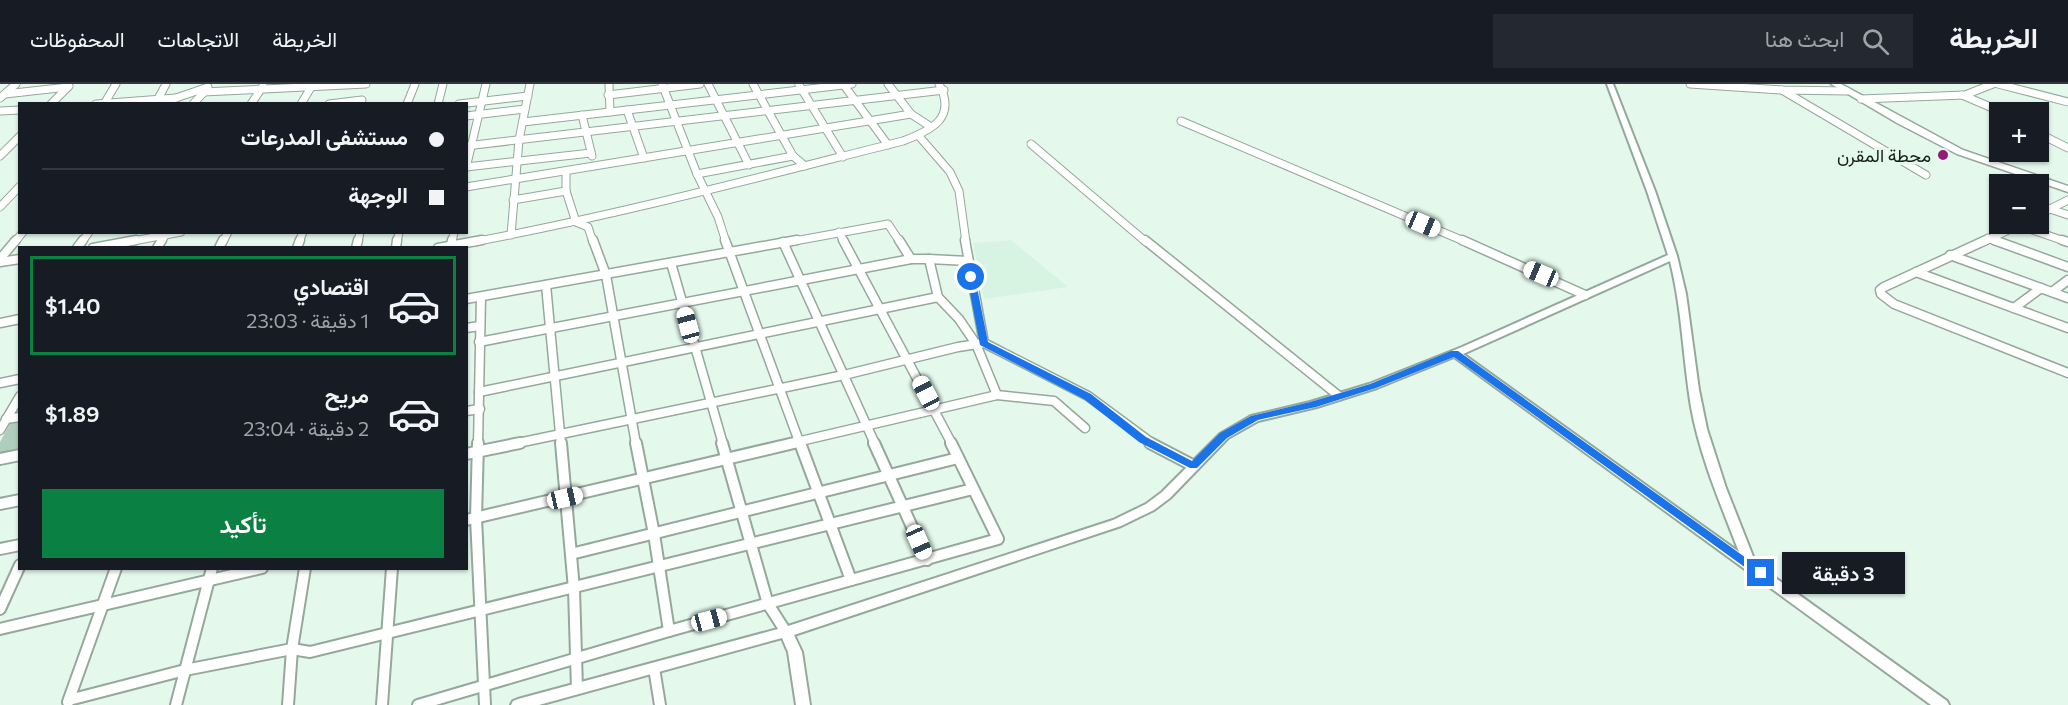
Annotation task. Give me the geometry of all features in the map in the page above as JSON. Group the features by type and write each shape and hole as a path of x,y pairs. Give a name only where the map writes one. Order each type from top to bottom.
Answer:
{"main road":[{"path":"1835,84 1960,152 2068,189"}],"street":[{"path":"3,96 16,84"},
{"path":"106,102 116,85 127,84"},
{"path":"158,100 166,84"},
{"path":"203,92 263,87 368,84 362,102"},
{"path":"408,102 415,84"},
{"path":"438,102 443,84"},
{"path":"447,246 576,222 706,192 888,145 918,135 931,127 946,112 948,103 941,87 896,96 469,145 486,84"},
{"path":"511,235 519,140 530,84"},
{"path":"609,84 610,112"},
{"path":"608,95 663,86 700,84"},
{"path":"708,84 749,165"},
{"path":"753,84 793,156 806,166"},
{"path":"523,122 800,87 852,84"},
{"path":"888,84 910,114 931,127"},
{"path":"1610,84 1673,256 1684,304 1697,410 1714,471 1750,565"},
{"path":"1690,84 1782,90 1847,91"},
{"path":"1861,99 1962,95 1993,84"},
{"path":"1998,84 2068,102"},
{"path":"123,102 176,98 211,85"},
{"path":"195,102 211,85"},
{"path":"843,85 888,145"},
{"path":"3,96 69,86"},
{"path":"53,102 69,86"},
{"path":"302,102 312,86"},
{"path":"663,86 672,104 688,151 718,217 851,580"},
{"path":"252,102 263,87"},
{"path":"800,87 843,157"},
{"path":"1782,90 1926,175"},
{"path":"1962,95 1989,106"},
{"path":"468,103 528,96"},
{"path":"0,111 18,110"},
{"path":"468,116 525,110"},
{"path":"627,110 631,127 644,158"},
{"path":"468,187 910,114"},
{"path":"582,115 594,167"},
{"path":"1181,121 1444,232 1585,295"},
{"path":"918,135 950,172 959,191 980,344 997,395"},
{"path":"2,152 18,138"},
{"path":"2049,138 2068,148"},
{"path":"1031,144 1186,275 1339,396"},
{"path":"2,152 18,149"},
{"path":"468,168 591,153"},
{"path":"698,174 793,156"},
{"path":"566,171 566,191 576,222 588,227 606,275 611,316 644,479 669,631"},
{"path":"0,207 4,199 18,188"},
{"path":"513,200 566,191"},
{"path":"2050,209 2068,200"},
{"path":"2050,209 2068,215"},
{"path":"468,299 888,224 911,259"},
{"path":"418,705 669,631 998,539 935,410 839,232"},
{"path":"0,261 21,234"},
{"path":"103,246 166,234"},
{"path":"451,245 454,234"},
{"path":"1997,234 1884,287 1881,294 1894,304 2068,373"},
{"path":"2046,234 2068,242"},
{"path":"1988,238 2068,267"},
{"path":"783,242 927,560"},
{"path":"1950,255 2068,298"},
{"path":"518,705 547,701 577,689 786,632 1117,523 1158,501 1224,436 1255,418 1373,386 1455,353 1673,256"},
{"path":"0,261 18,259"},
{"path":"479,342 911,259 968,261"},
{"path":"929,259 938,297 980,344 1088,396 1143,439 1194,465"},
{"path":"671,263 768,604 786,632 795,652 804,705"},
{"path":"1916,272 2068,328"},
{"path":"2052,292 2068,280"},
{"path":"546,285 574,589 577,689"},
{"path":"2014,308 2041,288"},
{"path":"481,297 480,409 471,519 486,705"},
{"path":"479,392 938,297"},
{"path":"0,323 18,318"},
{"path":"468,328 480,326"},
{"path":"468,454 844,375 980,344"},
{"path":"1455,353 1942,705"},
{"path":"0,383 18,379"},
{"path":"471,519 997,395 1054,401 1085,428"},
{"path":"0,430 18,399"},
{"path":"468,411 480,409"},
{"path":"6,419 18,417"},
{"path":"0,459 18,455"},
{"path":"571,554 958,458"},
{"path":"68,702 185,670 292,649 310,652 974,489"},
{"path":"0,504 18,500"},
{"path":"0,549 18,545"},
{"path":"0,609 18,569"},
{"path":"68,702 115,570"},
{"path":"176,705 212,570"},
{"path":"0,629 254,570"},
{"path":"288,705 292,649 305,570"},
{"path":"382,705 392,570"},
{"path":"654,668 660,705"}],"shaded area":[{"path":"1011,240 1068,287 984,299 973,243"},
{"path":"18,420 18,453 0,456 0,442 11,422"}],"place":[{"name":"محطة المقرن","path":"1943,155"}],"route":[{"path":"971,277 984,344 1088,396 1143,439 1194,465 1224,436 1255,418 1268,413 1312,405 1373,386 1455,353 1761,573"}]}
